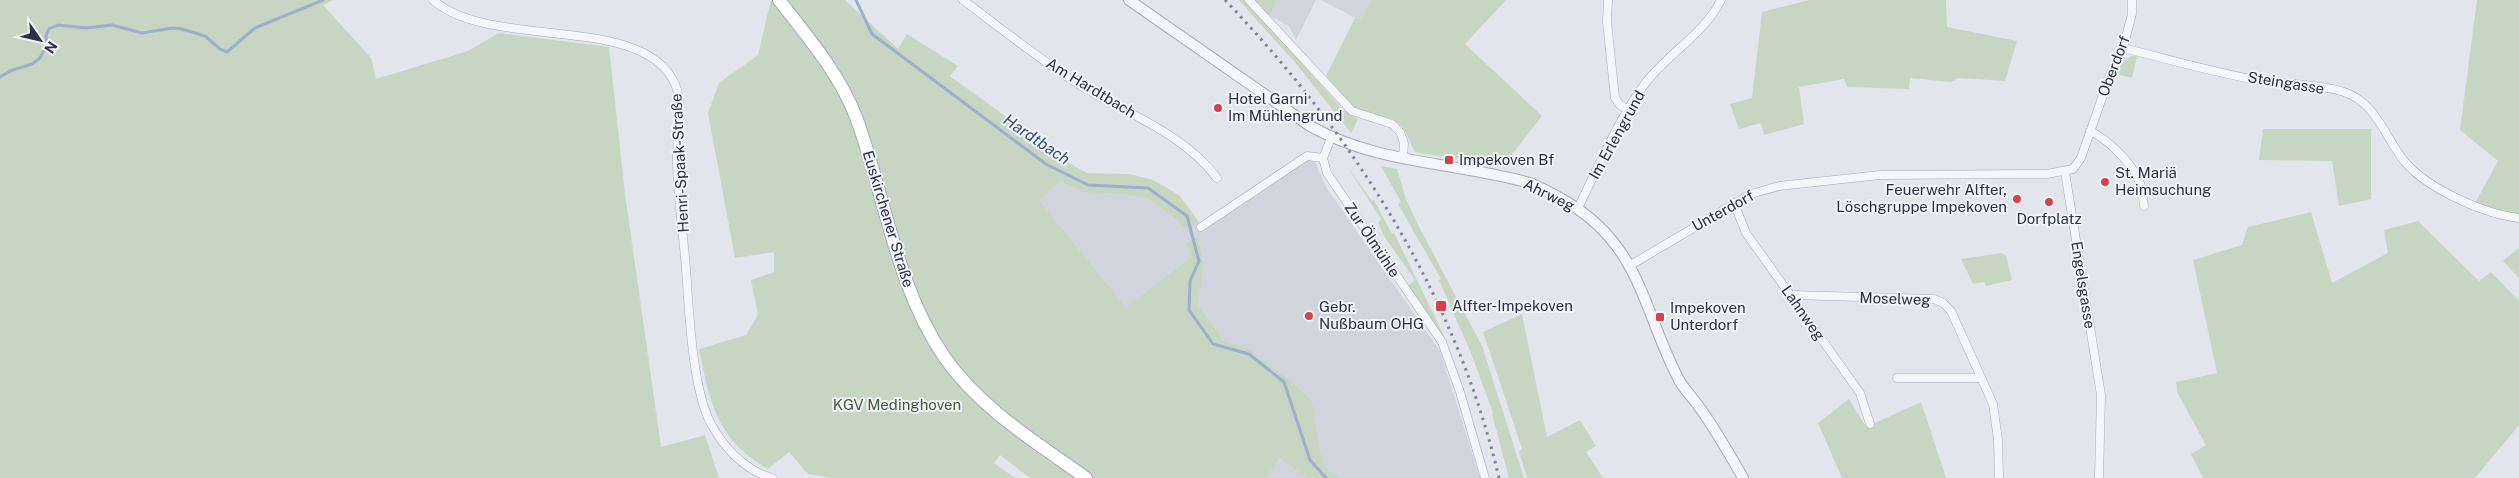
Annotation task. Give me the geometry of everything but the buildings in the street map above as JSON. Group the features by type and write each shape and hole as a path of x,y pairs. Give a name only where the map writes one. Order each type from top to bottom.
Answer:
{"main road":[{"name":"Euskirchener Straße","path":"779,0 836,78 855,116 904,279 923,322 946,358 971,390 1003,419 1086,478"}],"street":[{"name":"Henri-Spaak-Straße","path":"433,0 465,18 619,43 662,64 668,72 675,84 678,96 677,162 694,352 702,399 711,424 732,453 742,462 772,478"},
{"name":"Am Hardtbach","path":"963,0 1065,75 1154,125 1194,152 1217,178"},
{"name":"Ahrweg","path":"1128,0 1310,126 1331,138 1375,154 1485,172 1527,182 1552,193 1578,208 1606,231 1629,266 1640,285 1665,351 1679,380 1743,478"},
{"path":"1249,0 1352,111 1392,124 1400,132 1404,143 1403,159"},
{"path":"1608,0 1607,22 1615,98 1620,105 1628,110"},
{"name":"Im Erlengrund","path":"1578,208 1628,110 1648,80 1673,52 1706,22 1721,0"},
{"name":"Oberdorf","path":"2065,172 2077,165 2111,72 2124,48 2132,14 2132,0"},
{"name":"Steingasse","path":"2124,48 2255,80 2343,92 2358,99 2372,112 2397,151 2414,172 2430,184 2490,212 2519,218"},
{"path":"2090,132 2103,139 2132,169 2140,184 2144,206"},
{"path":"1201,228 1307,156 1324,158 1331,138"},
{"name":"Zur Ölmühle","path":"1324,158 1327,173 1335,187 1442,342 1460,392 1485,478"},
{"name":"Unterdorf","path":"1629,266 1751,194 1805,181 1880,175 1954,176 2065,172"},
{"name":"Engelsgasse","path":"2065,172 2101,395 2099,478"},
{"name":"Lahnweg","path":"1734,203 1746,233 1860,393 1870,424"},
{"name":"Moselweg","path":"1791,295 1939,300 1951,311 1995,413 1999,478"},
{"path":"1897,378 1981,378"},
{"path":"734,467 742,462"}],"shaded area":[{"path":"1278,0 1316,0 1296,40 1289,26 1270,16"},
{"path":"1321,0 1370,0 1360,20"},
{"path":"1307,156 1313,157 1326,187 1440,351 1480,478 1340,478 1323,466 1312,400 1287,378 1250,351 1224,341 1198,305 1204,267 1198,236 1186,243 1190,258 1126,307 1040,201 1060,181 1088,194 1115,193 1148,199 1173,217 1187,231 1199,222 1202,226"},
{"path":"1279,458 1307,478 1267,478"}],"green space":[{"path":"0,0 333,0 323,5 371,58 376,79 468,51 499,33 609,47 625,194 661,447 705,435 719,478 0,478"},
{"name":"KGV Medinghoven","path":"771,0 845,0 898,49 907,34 958,66 950,76 1074,166 1087,173 1130,174 1153,180 1179,195 1199,222 1187,231 1173,217 1148,199 1115,193 1088,194 1060,181 1040,201 1126,307 1190,258 1186,243 1198,236 1204,267 1198,305 1224,341 1250,350 1312,400 1323,466 1340,478 1307,478 1279,458 1267,478 1030,478 1000,455 994,463 1015,478 832,478 808,474 789,452 768,469 751,457 726,432 718,418 707,386 699,349 746,335 758,315 751,280 774,272 774,252 735,258 708,113 719,83 758,55"},
{"path":"1239,0 1246,0 1343,110 1358,119 1351,133 1298,66"},
{"path":"1255,0 1278,0 1270,16"},
{"path":"1370,0 1506,0 1465,44 1542,116 1503,166 1415,152 1403,127 1393,119 1354,108 1326,76 1355,18 1360,20"},
{"path":"1810,0 1946,0 1947,27 2017,41 2005,81 1958,78 1951,82 1910,78 1909,89 1847,87 1844,79 1799,87 1804,124 1764,135 1761,123 1739,129 1730,104 1752,98 1762,12"},
{"path":"2477,0 2519,0 2519,218 2475,203 2498,161 2460,130"},
{"path":"2132,56 2137,56 2132,78 2116,74 2122,62"},
{"path":"2263,129 2371,129 2371,199 2339,206 2332,161 2259,160"},
{"path":"1347,166 1372,201 1374,200 1392,234 1394,233 1446,340 1408,286 1415,280 1384,236 1378,223 1381,219"},
{"path":"1381,166 1397,169 1406,199 1417,223 1482,346 1524,478 1509,478 1493,413 1471,353 1439,280 1441,279 1398,204 1401,202"},
{"path":"2311,212 2332,283 2388,253 2384,230 2418,221 2479,281 2491,272 2519,301 2519,425 2475,478 2203,478 2191,454 2206,445 2178,394 2176,382 2217,373 2193,260 2242,245 2248,227"},
{"path":"2519,248 2519,278 2503,261"},
{"path":"2002,253 2006,256 2012,280 1986,286 1984,282 1973,284 1961,259"},
{"path":"1522,314 1547,437 1580,420 1596,446 1586,452 1603,478 1527,478 1519,451 1522,449 1483,332"},
{"path":"1849,399 1866,427 1921,402 1946,478 1842,478 1818,423"}],"waterway":[{"name":"Hardtbach","path":"0,77 10,71 32,64 40,58 47,45 46,35 49,29 58,25 86,28 112,25 142,33 172,28 182,29 205,36 220,49 227,52 255,28 323,0"},
{"name":"Hardtbach","path":"856,0 872,34 1046,164 1088,185 1148,188 1187,216 1199,261 1190,281 1189,310 1213,344 1249,354 1284,382 1310,460 1326,478"}],"railway":[{"path":"1225,0 1316,105 1357,162 1394,221 1427,282 1456,345 1480,410 1499,478"}],"place":[{"name":"Hotel Garni Im Mühlengrund","path":"1218,108"},
{"name":"Impekoven Bf","path":"1449,160"},
{"name":"St. Mariä Heimsuchung","path":"2105,182"},
{"name":"Feuerwehr Alfter, Löschgruppe Impekoven","path":"2017,199"},
{"name":"Dorfplatz","path":"2049,202"},
{"name":"Alfter-Impekoven","path":"1441,306"},
{"name":"Gebr. Nußbaum OHG","path":"1309,316"},
{"name":"Impekoven Unterdorf","path":"1660,317"}]}
